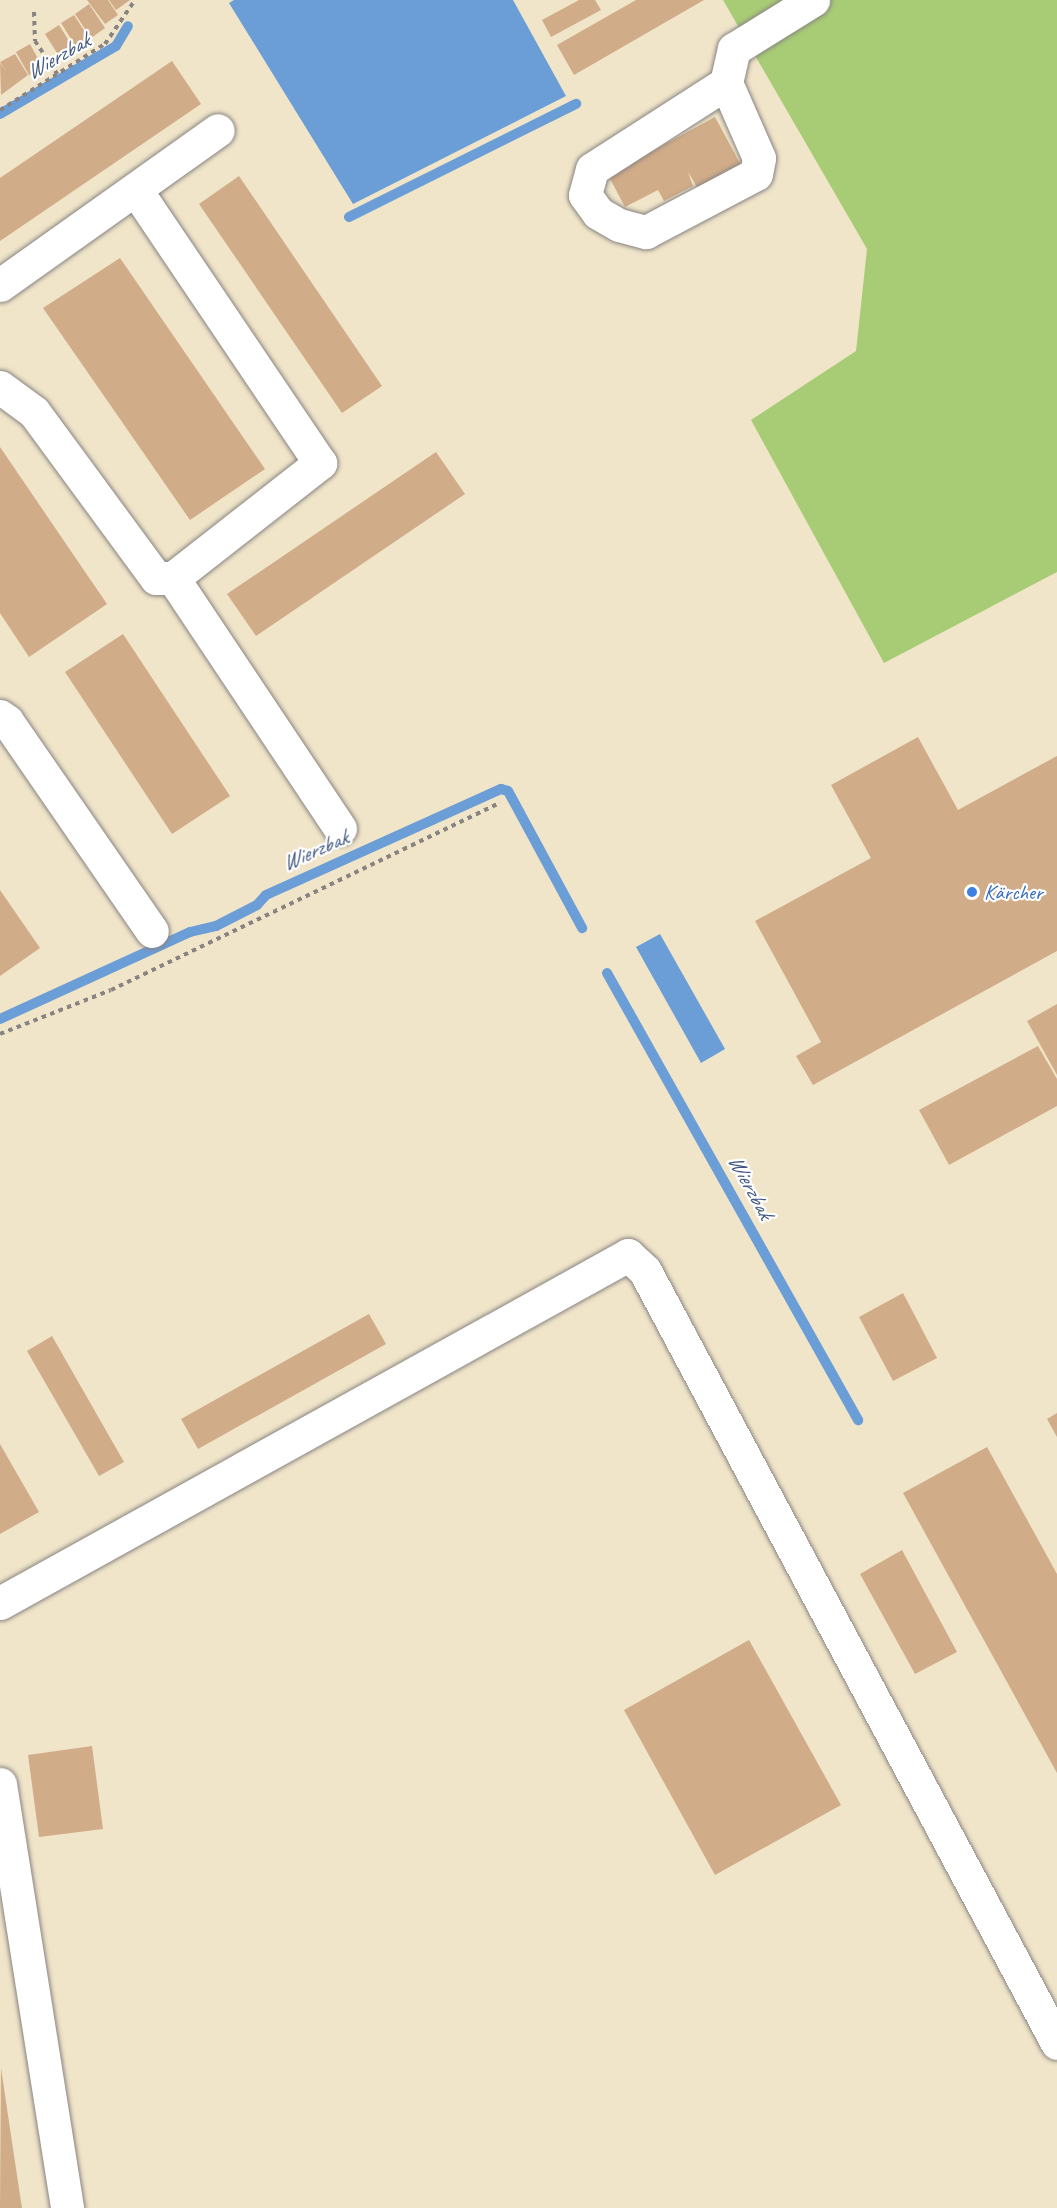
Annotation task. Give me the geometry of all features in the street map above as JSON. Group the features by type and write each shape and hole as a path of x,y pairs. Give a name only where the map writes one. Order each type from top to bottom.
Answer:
{"lane":[{"path":"726,83 592,169 585,195 598,213 619,225 646,232 756,174 759,158 726,83 734,49 813,0"},
{"path":"0,285 136,190 218,129"},
{"path":"0,387 34,411 156,578 173,578 320,463 136,190"},
{"path":"173,578 340,828"},
{"path":"0,716 7,721 152,931"},
{"path":"0,1603 628,1255 645,1271 1057,2043"},
{"path":"0,1784 67,2208"}],"path":[{"path":"0,110 105,44 135,0"},
{"path":"34,12 35,41 57,74"},
{"path":"0,1034 111,990 500,803"}],"green space":[{"path":"723,0 1057,0 1057,572 884,663 751,420 856,351 867,249"}],"water":[{"path":"234,0 513,0 566,96 353,204 229,3"},
{"path":"660,934 725,1049 701,1063 636,947"}],"building":[{"path":"87,0 108,0 118,15 105,24"},
{"path":"109,0 130,0 116,10"},
{"path":"579,0 595,0 601,10 551,37 542,20"},
{"path":"636,0 704,0 574,75 557,45"},
{"path":"89,4 105,28 91,38 75,14"},
{"path":"74,15 89,38 76,47 61,23"},
{"path":"59,25 76,52 62,61 45,34"},
{"path":"30,44 43,68 29,75 16,52"},
{"path":"15,54 28,75 1,95 0,63 7,73 0,62"},
{"path":"172,61 201,104 0,241 0,178"},
{"path":"715,117 743,169 700,192 688,172 693,186 664,201 658,190 625,207 608,175"},
{"path":"239,176 382,386 342,413 199,204"},
{"path":"120,258 265,469 190,520 43,308"},
{"path":"0,447 107,604 29,657 0,613"},
{"path":"436,452 465,494 256,636 227,594"},
{"path":"123,634 230,796 172,834 65,672"},
{"path":"918,737 958,810 1057,756 1057,951 813,1085 796,1056 821,1042 755,921 871,858 831,785"},
{"path":"0,890 40,948 0,976"},
{"path":"1057,1004 1057,1075 1027,1021"},
{"path":"1038,1046 1057,1079 1057,1106 949,1165 919,1110"},
{"path":"903,1293 937,1358 893,1381 859,1317"},
{"path":"369,1314 386,1344 198,1449 181,1419"},
{"path":"52,1336 124,1462 99,1476 27,1351"},
{"path":"1057,1413 1057,1437 1047,1419"},
{"path":"0,1444 39,1512 0,1534"},
{"path":"987,1447 1057,1574 1057,1773 903,1493"},
{"path":"902,1550 957,1652 915,1674 860,1574"},
{"path":"749,1640 841,1805 715,1875 624,1710"},
{"path":"92,1746 103,1829 39,1837 28,1755"},
{"path":"1,2068 15,2162 22,2208 0,2208"}],"waterway":[{"name":"Wierzbak","path":"0,114 116,46 128,26"},
{"path":"349,217 576,104"},
{"name":"Wierzbak","path":"0,1019 190,932 216,926 257,905 266,895 501,789 508,791 582,928"},
{"name":"Wierzbak","path":"607,973 858,1420"}],"place":[{"name":"Kärcher","path":"972,892"}]}
